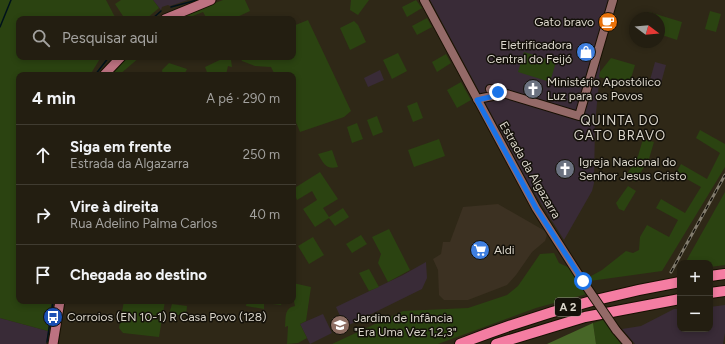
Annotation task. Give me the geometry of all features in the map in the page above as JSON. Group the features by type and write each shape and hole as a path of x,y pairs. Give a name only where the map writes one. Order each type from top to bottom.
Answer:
{"highway":[{"path":"713,276 725,274"},
{"name":"A 2","path":"460,344 487,333 581,303 677,283"},
{"path":"713,293 725,291"},
{"name":"A 2","path":"496,344 585,318 677,300"}],"main road":[{"path":"172,16 210,0"},
{"name":"Estrada da Algazarra","path":"424,0 536,208 584,283 616,330 628,344"},
{"path":"490,89 579,116 613,0"},
{"path":"107,72 118,60"},
{"path":"477,100 503,94"},
{"path":"53,344 60,304"}],"shaded area":[{"path":"153,0 188,0 162,7 161,10"},
{"path":"430,0 609,0 600,31 600,72 595,124 594,183 592,191 564,240 530,186"},
{"path":"655,62 666,65 661,83 650,80"},
{"path":"380,70 384,80 368,87 364,78"},
{"path":"498,204 545,231 547,235 545,241 532,252 507,285 468,300 444,300 439,295 438,270 433,259 441,254 443,242 450,242 463,207"},
{"path":"426,262 427,278 422,289 345,327 336,307 403,275"},
{"path":"725,305 725,333 723,344 635,344 622,329 641,326 674,309 677,309 677,332 713,332 713,307"},
{"path":"323,314 332,333 310,344 300,324"},
{"path":"0,318 48,331 46,344 0,344"}],"green space":[{"path":"0,0 106,0 114,16 16,16 16,60 99,60 92,72 16,72 16,304 52,304 48,331 0,318"},
{"path":"121,0 153,0 159,8 150,16 123,16 115,4"},
{"path":"223,0 245,0 250,11 239,16 205,16 203,12 193,16 180,16"},
{"path":"351,0 369,0 358,15 350,10"},
{"path":"416,0 422,8 407,17 402,7"},
{"path":"710,11 721,14 716,32 705,29"},
{"path":"665,17 682,22 677,40 665,36"},
{"path":"427,18 432,27 417,35 412,26"},
{"path":"308,20 351,111 344,117 300,132 296,122 296,72 274,72 271,67 255,66 242,60 296,60 296,25"},
{"path":"354,21 358,25 366,42 350,50 340,28"},
{"path":"524,52 556,62 550,82 518,72"},
{"path":"398,53 407,71 392,79 383,60"},
{"path":"446,54 451,63 437,72 432,62"},
{"path":"611,58 635,65 629,85 599,77 600,72"},
{"path":"123,60 136,60 122,72 112,72"},
{"path":"220,60 231,60 232,67 228,66 227,72 207,72 205,67"},
{"path":"169,63 187,69 186,72 162,72 162,70"},
{"path":"461,82 471,100 457,108 447,90"},
{"path":"417,102 423,118 413,122 407,106"},
{"path":"377,116 383,132 373,136 367,120"},
{"path":"357,123 363,139 352,143 347,127"},
{"path":"700,130 725,144 725,167 662,271 590,281 591,276 602,270 626,251 633,253 639,250 640,237 647,225 669,237 678,220 656,208 661,199 685,213 701,187 676,173 681,164 707,179 720,153 696,138"},
{"path":"439,139 445,156 414,167 408,150"},
{"path":"643,139 654,142 649,159 635,182 626,176 638,156"},
{"path":"332,150 338,167 334,168 328,167 318,154"},
{"path":"320,172 338,199 323,208 329,217 343,208 349,217 335,226 329,218 315,227 303,209 317,200 312,191 297,200 296,187"},
{"path":"628,186 636,191 624,211 619,209 616,203"},
{"path":"725,192 725,265 713,267 713,260 687,260"},
{"path":"389,229 410,270 388,282 378,263 381,254 372,237"},
{"path":"361,235 367,244 352,253 346,244"},
{"path":"313,237 324,255 309,264 298,246"},
{"path":"554,253 559,263 570,268 587,294 536,308 438,344 332,344 403,311 468,308 507,295 518,286 540,254"},
{"path":"369,269 379,287 369,291 359,273"},
{"path":"296,284 311,287 306,321 300,324 307,338 298,343 287,344 288,326 285,327 286,314 291,307 295,306"},
{"path":"123,304 164,304 159,337 123,333 119,328"},
{"path":"172,304 187,306 186,316 169,314"},
{"path":"246,304 264,304 264,309 246,306"},
{"path":"603,320 621,344 596,344 593,323"},
{"path":"593,323 596,344 547,344"}],"waterway":[{"path":"0,27 11,0"},
{"path":"171,7 197,0"},
{"path":"155,16 161,11"},
{"path":"97,72 107,60"},
{"path":"47,342 53,304"}],"railway":[{"path":"671,272 725,175"}],"place":[{"name":"Gato bravo","path":"608,22"},
{"name":"Eletrificadora Central do Feijó","path":"586,52"},
{"name":"Ministério Apostólico Luz para os Povos","path":"533,89"},
{"name":"Igreja Nacional do Senhor Jesus Cristo","path":"565,169"},
{"name":"Aldi","path":"480,250"},
{"name":"Corroios (EN 10-1) R Casa Povo (128)","path":"53,317"},
{"name":"Jardim de Infância \"Era Uma Vez 1,2,3\"","path":"340,325"}],"district":[{"name":"QUINTA DO GATO BRAVO","path":"620,128"}],"route":[{"path":"498,92 503,94 477,100 536,208 583,281"}]}
